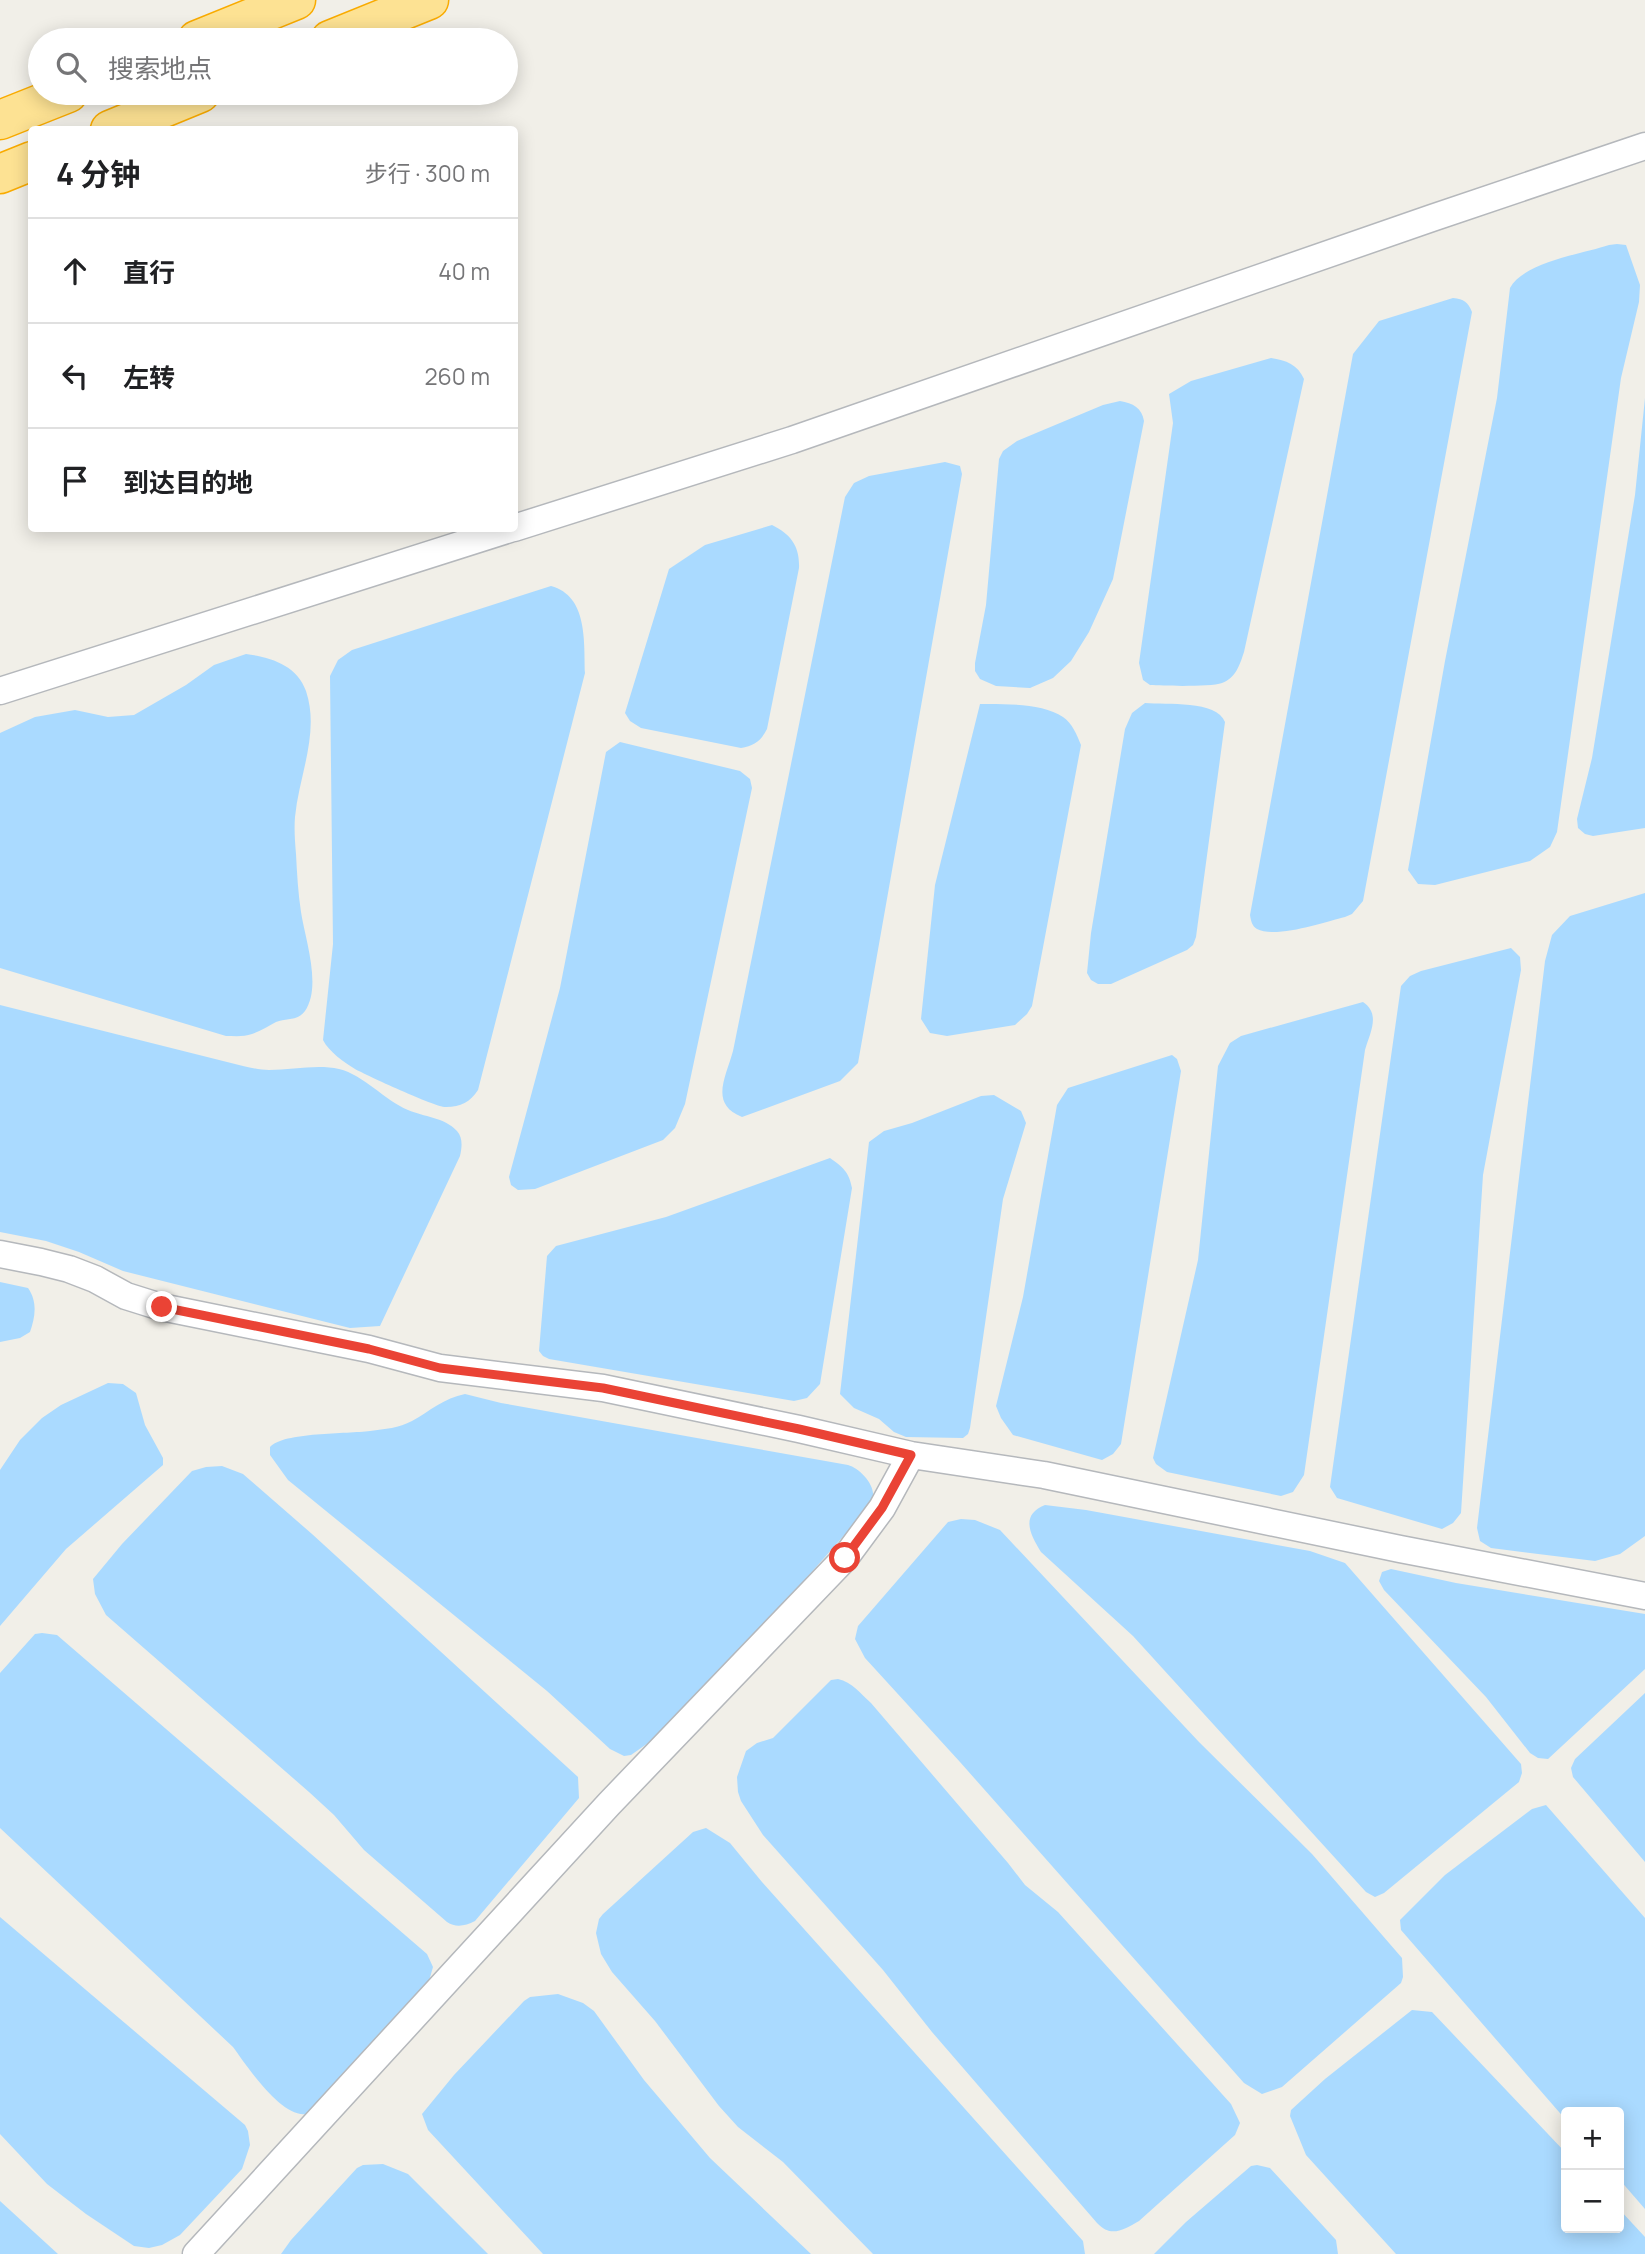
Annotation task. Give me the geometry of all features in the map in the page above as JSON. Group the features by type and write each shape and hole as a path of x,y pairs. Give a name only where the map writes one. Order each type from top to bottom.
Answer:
{"highway":[{"path":"227,28 296,0"},
{"path":"360,28 429,0"},
{"path":"0,120 38,105"},
{"path":"120,126 171,105"},
{"path":"0,174 28,163"}],"street":[{"path":"518,527 792,440 1645,146"},
{"path":"0,691 501,532"},
{"path":"0,1255 69,1269 127,1296 162,1307 369,1349 440,1368 603,1388 911,1455 1044,1475 1399,1549 1645,1596"},
{"path":"196,2254 609,1804 845,1558 882,1508 911,1455"}],"water":[{"path":"1617,244 1626,245 1640,285 1639,302 1621,378 1557,832 1550,847 1530,861 1435,885 1418,884 1408,870 1445,661 1497,398 1510,288 1517,279 1540,265"},
{"path":"1453,298 1465,302 1472,312 1363,901 1352,914 1345,917 1300,929 1265,932 1254,926 1250,915 1353,354 1379,321"},
{"path":"1271,358 1291,364 1304,379 1241,661 1234,674 1222,683 1198,686 1150,685 1143,680 1139,663 1173,423 1169,394 1191,381"},
{"path":"1645,398 1645,828 1593,836 1578,828 1577,819 1592,758 1635,495"},
{"path":"1120,401 1136,407 1144,421 1113,579 1089,632 1071,661 1053,678 1030,688 996,686 980,679 975,671 975,663 986,605 999,459 1003,451 1017,441 1103,405"},
{"path":"945,462 960,466 962,474 858,1063 840,1081 742,1117 726,1105 722,1089 733,1051 845,497 854,483 869,476"},
{"path":"772,525 793,542 798,554 799,568 767,729 762,737 757,742 741,748 641,728 630,721 625,713 669,569 705,545"},
{"path":"551,586 572,599 578,610 584,634 585,673 478,1090 461,1105 440,1106 355,1069 333,1053 323,1040 333,944 330,676 338,660 352,650"},
{"path":"246,654 273,660 289,669 302,682 310,707 310,738 295,817 299,898 312,976 310,1001 305,1011 299,1016 276,1022 252,1034 226,1036 0,968 0,733 35,717 75,710 108,717 134,715 186,685 214,665"},
{"path":"1145,703 1202,707 1220,715 1225,722 1196,937 1187,950 1111,984 1098,984 1091,980 1087,973 1091,933 1125,729 1132,713"},
{"path":"980,704 1023,705 1055,712 1069,722 1081,745 1032,1006 1015,1025 947,1036 930,1033 921,1019 935,885"},
{"path":"620,742 740,771 750,779 752,788 685,1104 675,1128 663,1140 535,1189 518,1190 511,1185 509,1177 560,988 606,752"},
{"path":"1645,893 1645,1536 1620,1554 1595,1561 1491,1548 1480,1541 1477,1528 1545,961 1552,935 1570,916"},
{"path":"1511,948 1520,957 1521,970 1483,1175 1461,1513 1453,1523 1442,1529 1337,1498 1330,1487 1401,986 1410,976 1421,971"},
{"path":"1363,1002 1372,1012 1373,1024 1365,1050 1304,1475 1293,1492 1281,1496 1167,1472 1156,1464 1153,1458 1198,1260 1218,1066 1230,1043 1241,1036"},
{"path":"0,1005 253,1068 339,1069 357,1077 399,1106 452,1126 460,1137 460,1156 380,1326 350,1328 123,1271 46,1241 0,1232"},
{"path":"1172,1055 1177,1059 1181,1071 1121,1444 1113,1454 1102,1460 1013,1435 996,1406 1023,1297 1057,1105 1068,1088"},
{"path":"994,1095 1021,1111 1026,1123 1003,1199 970,1428 963,1438 906,1437 894,1432 879,1419 854,1408 840,1394 869,1142 884,1131 981,1096"},
{"path":"830,1158 845,1170 852,1188 820,1384 807,1398 794,1401 549,1359 539,1351 547,1256 556,1246 666,1217"},
{"path":"0,1282 28,1288 35,1310 30,1332 20,1338 0,1342"},
{"path":"108,1383 123,1384 136,1393 145,1425 163,1458 163,1465 66,1549 0,1626 0,1470 20,1440 42,1418 61,1405"},
{"path":"465,1394 501,1403 848,1465 869,1482 873,1492 872,1500 868,1508 796,1590 651,1741 631,1755 624,1756 610,1749 547,1691 288,1480 270,1455 270,1447 288,1439 402,1425"},
{"path":"222,1466 243,1474 312,1534 578,1777 579,1798 475,1921 461,1926 447,1922 364,1850 334,1815 309,1792 106,1615 95,1594 93,1579 122,1544 192,1471"},
{"path":"1045,1505 1310,1551 1345,1563 1521,1764 1519,1782 1384,1893 1375,1897 1366,1892 1133,1636 1041,1552 1033,1538 1030,1520 1037,1509"},
{"path":"975,1520 1000,1530 1199,1742 1312,1854 1402,1958 1401,1983 1282,2087 1262,2094 1244,2083 865,1658 855,1639 858,1626 948,1522"},
{"path":"1391,1569 1456,1583 1645,1614 1645,1669 1548,1759 1538,1758 1530,1753 1486,1697 1384,1590 1379,1581 1382,1572"},
{"path":"35,1634 57,1635 427,1954 433,1967 429,1981 310,2113 300,2114 278,2102 233,2047 0,1828 0,1673"},
{"path":"838,1679 852,1686 871,1703 1025,1885 1058,1912 1231,2104 1240,2123 1235,2135 1139,2221 1117,2231 1102,2228 1097,2223 932,2032 883,1970 763,1835 741,1801 737,1777 746,1751 757,1743 773,1738 831,1680"},
{"path":"1645,1693 1645,1862 1573,1777 1571,1768 1575,1759"},
{"path":"1546,1805 1645,1918 1645,2209 1624,2185 1624,2107 1561,2107 1561,2114 1401,1930 1400,1920 1445,1875 1532,1809"},
{"path":"706,1828 730,1843 1083,2241 1085,2254 873,2254 783,2162 738,2127 719,2106 655,2021 612,1972 601,1954 596,1933 603,1914 693,1832"},
{"path":"0,1917 245,2125 248,2131 250,2145 242,2169 180,2235 162,2245 149,2248 134,2246 86,2214 47,2184 0,2134"},
{"path":"558,1994 583,2003 594,2011 644,2080 710,2158 811,2254 543,2254 428,2130 422,2114 454,2075 524,2001 530,1997"},
{"path":"1412,2010 1432,2012 1561,2148 1561,2233 1624,2233 1624,2214 1645,2237 1645,2254 1396,2254 1306,2155 1290,2116 1291,2110 1325,2079"},
{"path":"383,2164 408,2174 488,2254 281,2254 357,2168"},
{"path":"1251,2166 1270,2168 1336,2240 1338,2254 1154,2254 1186,2222"},
{"path":"0,2201 58,2254 0,2254"}],"route":[{"path":"162,1307 369,1349 440,1368 603,1388 911,1455 882,1508 845,1558"}]}
